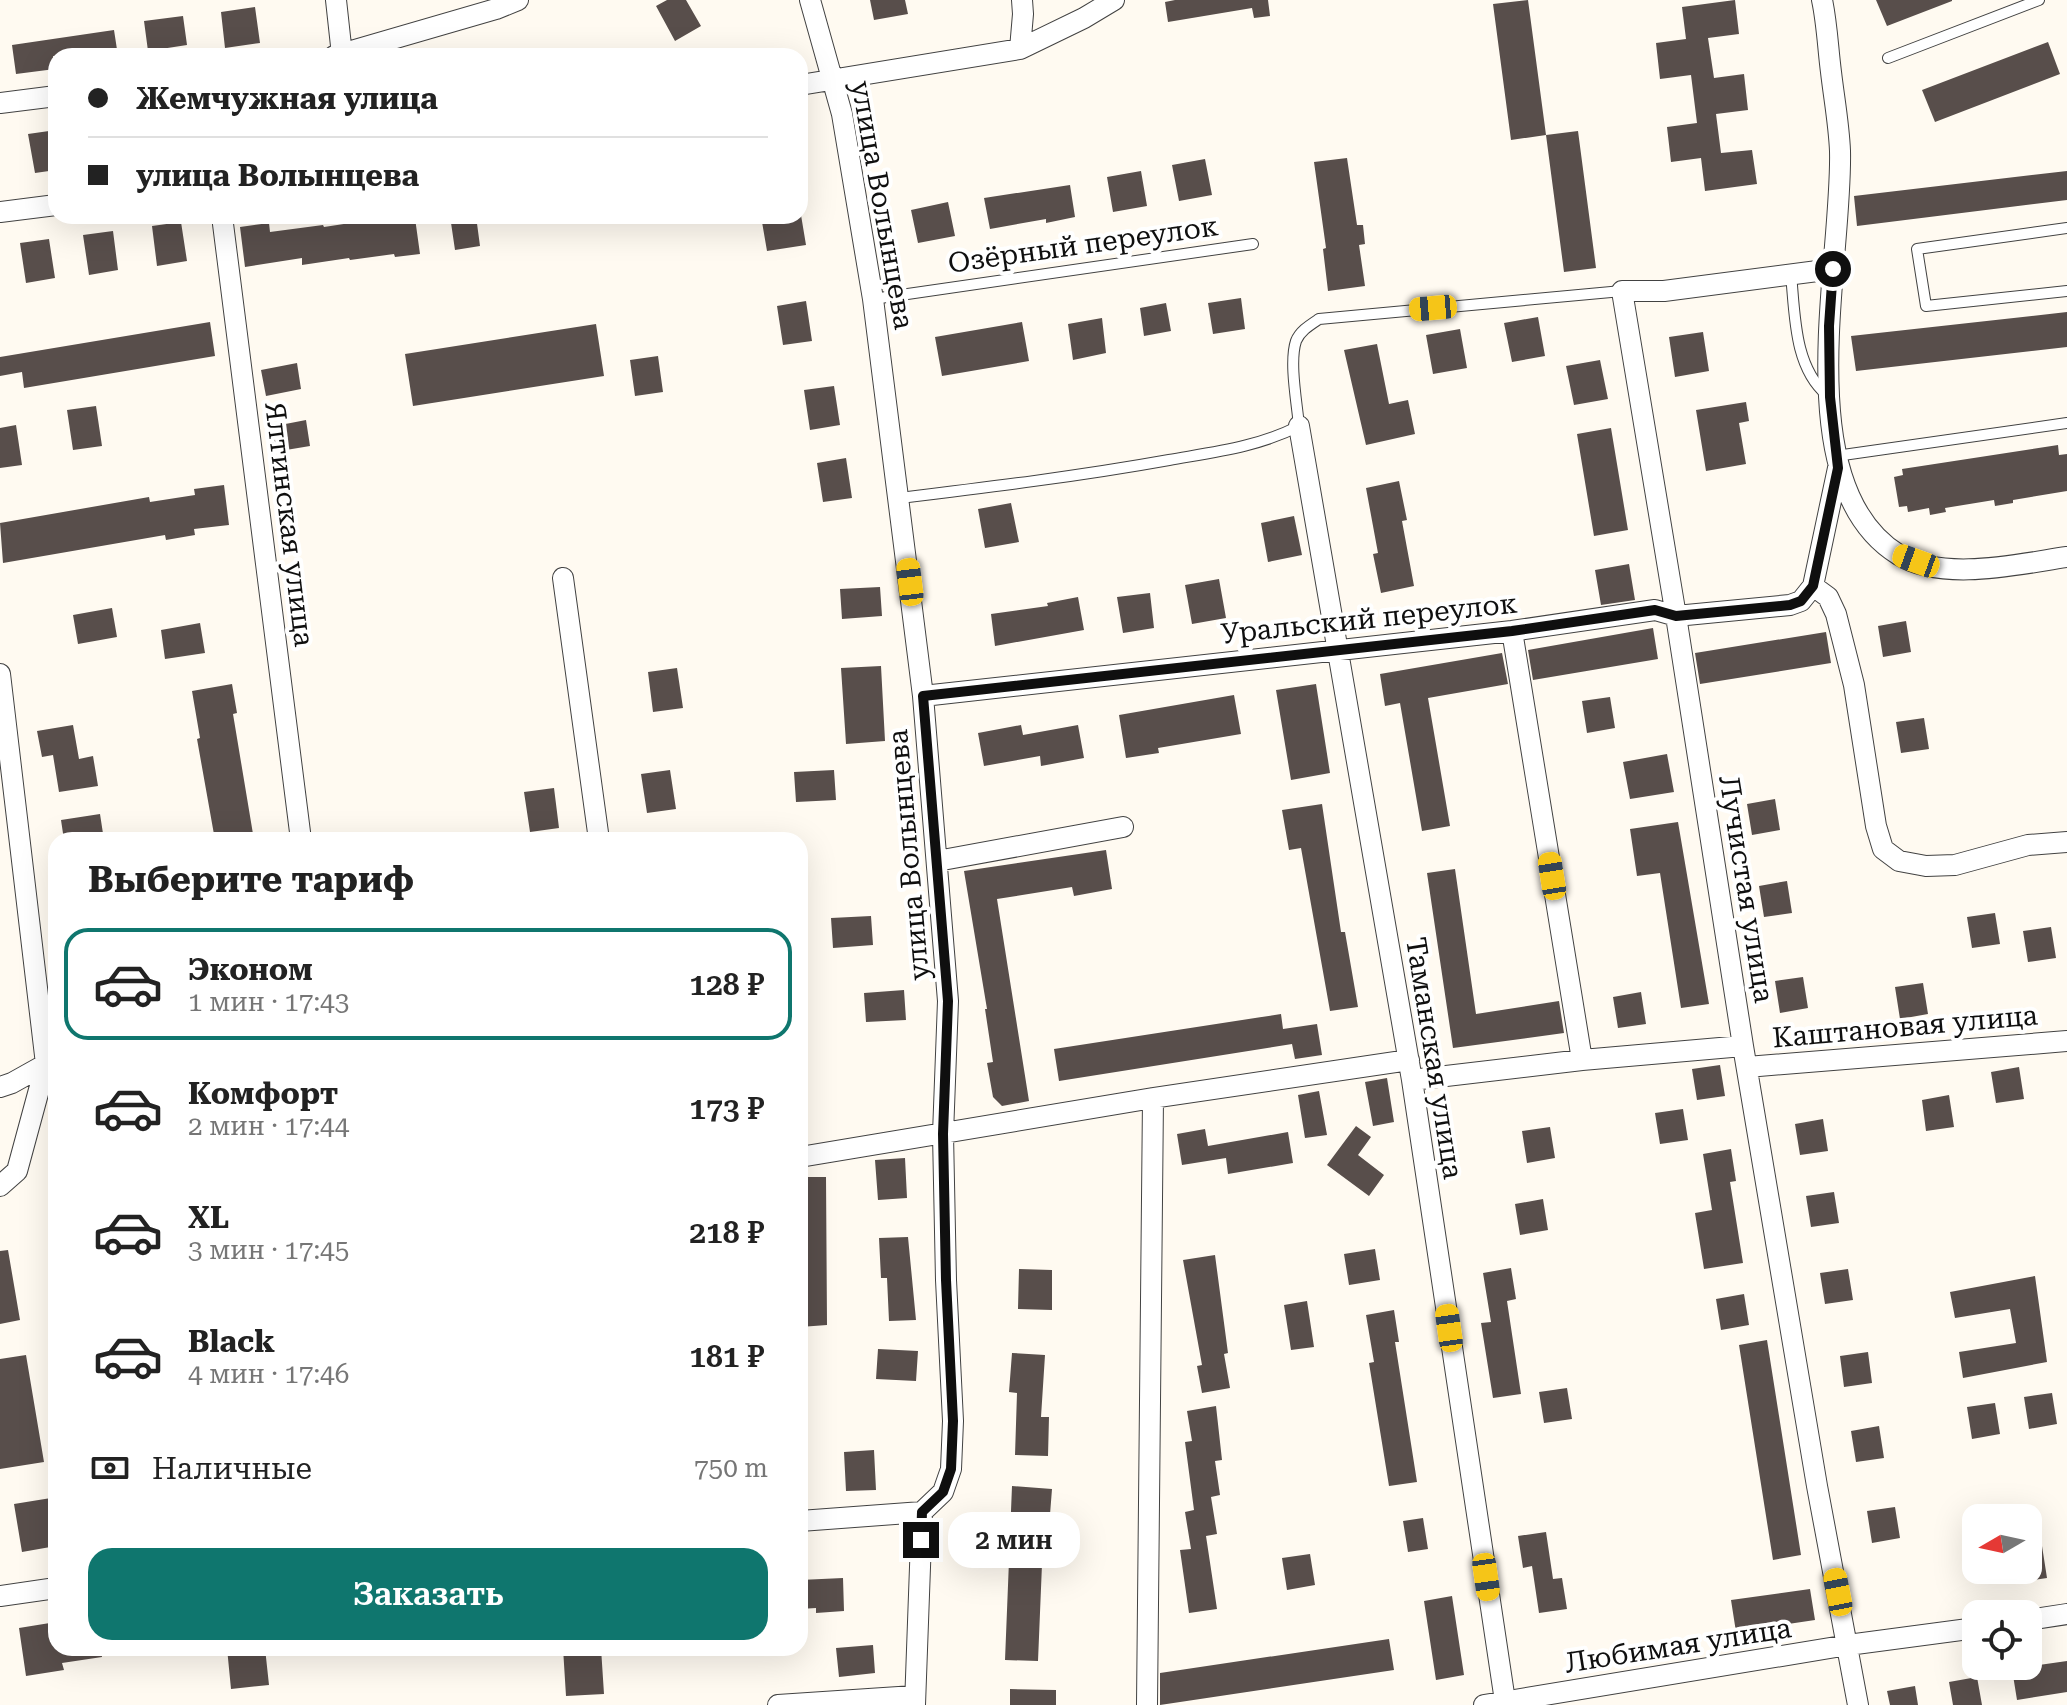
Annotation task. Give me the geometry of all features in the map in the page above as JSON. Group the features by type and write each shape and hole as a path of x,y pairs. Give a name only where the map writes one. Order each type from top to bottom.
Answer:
{"street":[{"path":"336,0 341,48"},
{"path":"365,48 518,0"},
{"name":"улица Волынцева","path":"810,0 842,114 873,299 923,696 948,1001 943,1134 953,1421 951,1469 943,1492 922,1512"},
{"path":"1020,49 1022,0"},
{"path":"808,84 1020,49 1114,0"},
{"path":"1822,0 1840,152 1829,326 1830,397 1837,462 1854,506 1877,536 1900,556 1932,567 2006,566 2067,557"},
{"path":"0,103 48,97"},
{"path":"0,212 48,206"},
{"name":"Ялтинская улица","path":"223,224 300,832"},
{"path":"1622,291 1664,291 1833,269"},
{"name":"Лучистая улица","path":"1622,291 1743,1046 1817,1486 1858,1705"},
{"name":"Таманская улица","path":"1299,426 1410,1070 1505,1701"},
{"path":"1837,462 1813,586 1828,597 1836,614 1854,685 1876,826 1883,849 1899,861 1926,866 1955,865 2028,845 2067,842"},
{"path":"563,578 598,832"},
{"name":"Уральский переулок","path":"923,696 1512,631 1655,610 1676,616 1790,605 1801,601 1813,586"},
{"path":"1512,631 1582,1060"},
{"path":"0,674 46,1064 17,1171 0,1186"},
{"path":"937,861 1123,827"},
{"name":"Каштановая улица","path":"1747,1067 2067,1041"},
{"path":"808,1156 1153,1098 1410,1070 1743,1046"},
{"path":"0,1087 46,1064"},
{"path":"1147,1705 1153,1098"},
{"path":"778,1705 915,1700 922,1512 808,1520"},
{"path":"0,1596 48,1589"},
{"path":"2042,1618 2067,1614"},
{"name":"Любимая улица","path":"1484,1705 1848,1645 1962,1630"}],"lane":[{"path":"1888,58 2039,0"},
{"path":"2067,228 1917,249 1926,306 2067,291"},
{"name":"Озёрный переулок","path":"873,299 1253,244"},
{"path":"1791,274 1796,326 1803,357 1815,385 1830,397"},
{"path":"900,498 1116,470 1276,438 1299,426 1294,359 1296,341 1305,327 1319,319 1622,291"},
{"path":"1837,462 2067,423"}],"building":[{"path":"667,0 686,0 701,26 675,41 656,6"},
{"path":"870,0 905,0 908,14 874,20"},
{"path":"1268,0 1270,16 1254,18 1252,8 1168,22 1165,2"},
{"path":"1528,0 1546,135 1511,140 1493,4"},
{"path":"1735,0 1739,34 1708,38 1714,78 1744,74 1748,110 1716,114 1721,153 1752,150 1757,184 1705,191 1701,158 1671,162 1667,127 1697,123 1691,75 1660,79 1656,43 1686,39 1682,7"},
{"path":"1876,0 1952,0 1952,1 1887,26"},
{"path":"255,7 260,43 225,48 221,12"},
{"path":"183,16 187,45 148,48 144,21"},
{"path":"114,30 117,48 48,48 48,70 16,74 12,45"},
{"path":"2048,42 2060,74 1935,122 1922,90"},
{"path":"48,131 48,171 35,173 28,134"},
{"path":"1578,131 1596,268 1564,272 1546,135"},
{"path":"1347,158 1357,225 1363,225 1365,244 1359,245 1365,286 1328,291 1323,249 1326,248 1314,162"},
{"path":"1205,159 1212,195 1179,201 1172,165"},
{"path":"1141,171 1147,206 1113,212 1107,177"},
{"path":"2067,171 2067,200 1857,226 1854,196"},
{"path":"1070,185 1075,217 990,229 984,198"},
{"path":"948,202 955,236 918,243 911,210"},
{"path":"181,224 187,261 157,266 152,226"},
{"path":"269,224 270,232 416,224 420,254 349,258 302,265 302,258 245,267 240,227"},
{"path":"451,224 477,224 480,246 455,250"},
{"path":"762,224 802,224 806,245 767,251"},
{"path":"113,231 118,270 89,275 83,235"},
{"path":"49,239 55,278 26,283 20,243"},
{"path":"1241,298 1245,329 1213,334 1208,303"},
{"path":"806,301 812,341 783,345 777,306"},
{"path":"1166,303 1171,331 1144,336 1140,308"},
{"path":"2067,312 2067,347 1856,371 1851,336"},
{"path":"1538,317 1545,356 1512,362 1504,323"},
{"path":"1102,318 1106,353 1073,360 1068,324"},
{"path":"210,322 215,356 24,388 22,372 0,376 0,357"},
{"path":"1022,322 1029,361 942,376 935,337"},
{"path":"596,324 604,376 413,406 405,354"},
{"path":"1460,329 1467,368 1433,374 1426,335"},
{"path":"1703,332 1709,371 1675,377 1669,337"},
{"path":"1377,344 1389,404 1408,400 1415,434 1366,445 1344,350"},
{"path":"658,356 663,392 635,396 630,360"},
{"path":"1600,360 1608,399 1574,405 1566,366"},
{"path":"297,363 301,389 266,396 261,370"},
{"path":"834,386 840,425 810,430 804,390"},
{"path":"1746,402 1749,421 1739,423 1746,464 1706,471 1696,410"},
{"path":"96,406 102,446 73,450 67,410"},
{"path":"306,420 310,446 274,452 270,427"},
{"path":"16,425 22,465 0,468 0,428"},
{"path":"1611,428 1628,530 1594,536 1577,434"},
{"path":"2058,445 2059,455 2067,454 2067,491 1995,506 1994,500 1945,508 1946,512 1930,515 1929,508 1908,512 1907,506 1899,507 1894,477 1903,475 1902,469"},
{"path":"846,458 852,498 823,502 817,463"},
{"path":"1399,481 1407,520 1402,521 1414,586 1381,593 1373,554 1378,553 1366,488"},
{"path":"224,485 229,525 194,529 195,535 166,540 165,535 3,563 0,523 149,497 150,502 195,495 194,489"},
{"path":"1011,503 1019,542 985,548 978,509"},
{"path":"1294,516 1302,555 1268,562 1261,523"},
{"path":"1629,564 1635,600 1601,605 1595,570"},
{"path":"1219,579 1226,618 1192,624 1185,585"},
{"path":"880,587 882,616 842,619 840,589"},
{"path":"1150,593 1154,628 1123,633 1117,597"},
{"path":"1078,597 1084,630 995,646 991,614 1048,606 1047,603"},
{"path":"112,608 117,637 78,644 73,615"},
{"path":"1906,621 1911,652 1883,657 1878,626"},
{"path":"200,623 205,653 165,659 161,630"},
{"path":"1653,628 1658,659 1533,680 1528,650"},
{"path":"1826,632 1831,663 1700,684 1695,653"},
{"path":"1502,653 1508,684 1428,698 1450,826 1422,831 1400,703 1385,706 1380,674"},
{"path":"881,666 885,741 846,744 841,668"},
{"path":"677,668 683,708 653,712 648,672"},
{"path":"232,684 237,713 233,714 253,832 214,832 192,691"},
{"path":"1316,684 1330,773 1291,780 1276,690"},
{"path":"1234,695 1241,734 1158,748 1159,753 1126,758 1119,715"},
{"path":"1610,697 1615,728 1587,733 1582,701"},
{"path":"1924,718 1929,749 1901,753 1896,722"},
{"path":"73,725 79,759 93,756 98,786 59,792 53,755 42,757 37,731"},
{"path":"1021,725 1023,735 1078,725 1084,758 1041,766 1040,756 984,766 978,733"},
{"path":"1667,754 1674,792 1630,799 1623,762"},
{"path":"670,770 676,809 647,813 641,774"},
{"path":"834,770 836,800 796,802 794,772"},
{"path":"554,788 559,828 530,832 524,792"},
{"path":"1775,799 1780,830 1752,835 1747,804"},
{"path":"1322,804 1341,932 1345,932 1358,1007 1330,1011 1301,848 1289,850 1282,810"},
{"path":"100,814 103,832 63,832 61,820"},
{"path":"1678,822 1709,1004 1681,1008 1660,873 1637,876 1630,829"},
{"path":"1106,850 1112,889 1074,896 1072,887 997,899 1029,1101 1002,1106 993,1097 987,1063 993,1062 987,1009 964,871"},
{"path":"1455,869 1476,1014 1559,1001 1564,1033 1453,1048 1427,873"},
{"path":"1787,881 1792,913 1764,917 1759,886"},
{"path":"1995,913 2000,944 1972,948 1967,917"},
{"path":"871,916 873,945 833,948 831,918"},
{"path":"2051,927 2056,958 2028,962 2023,931"},
{"path":"1803,977 1808,1008 1780,1013 1775,981"},
{"path":"1923,983 1928,1014 1900,1019 1895,987"},
{"path":"904,990 906,1020 866,1022 864,993"},
{"path":"1641,992 1646,1024 1618,1028 1613,997"},
{"path":"1281,1014 1283,1029 1317,1024 1322,1055 1295,1059 1292,1044 1059,1081 1054,1049"},
{"path":"1720,1065 1725,1096 1697,1100 1692,1069"},
{"path":"2019,1067 2024,1099 1996,1103 1991,1072"},
{"path":"1387,1078 1394,1122 1373,1126 1365,1082"},
{"path":"1319,1091 1327,1135 1305,1138 1298,1095"},
{"path":"1949,1095 1954,1127 1926,1131 1922,1100"},
{"path":"1683,1109 1688,1140 1660,1144 1655,1113"},
{"path":"1823,1119 1828,1151 1800,1155 1795,1124"},
{"path":"1356,1126 1371,1137 1358,1155 1384,1175 1369,1196 1327,1165"},
{"path":"1550,1127 1555,1158 1527,1163 1522,1131"},
{"path":"1205,1129 1208,1146 1288,1132 1293,1163 1228,1174 1226,1158 1182,1165 1177,1134"},
{"path":"1731,1149 1736,1181 1730,1182 1743,1263 1704,1269 1695,1213 1712,1210 1703,1154"},
{"path":"905,1158 907,1198 878,1200 875,1160"},
{"path":"808,1177 826,1177 827,1325 808,1326"},
{"path":"1834,1192 1839,1223 1811,1227 1806,1196"},
{"path":"1543,1199 1548,1230 1520,1235 1515,1204"},
{"path":"908,1237 916,1320 889,1321 887,1278 881,1278 879,1238"},
{"path":"1375,1249 1380,1280 1349,1285 1344,1254"},
{"path":"8,1250 20,1320 0,1324 0,1251"},
{"path":"1215,1255 1230,1388 1202,1393 1197,1366 1202,1365 1183,1260"},
{"path":"1511,1268 1516,1299 1507,1301 1521,1394 1493,1398 1481,1323 1491,1322 1483,1273"},
{"path":"1019,1269 1052,1270 1052,1310 1018,1309"},
{"path":"1848,1269 1853,1300 1825,1304 1820,1273"},
{"path":"2035,1276 2047,1362 1963,1378 1959,1352 2016,1343 2010,1309 1955,1318 1950,1292"},
{"path":"1744,1294 1749,1325 1721,1330 1716,1299"},
{"path":"1307,1301 1314,1347 1291,1350 1284,1305"},
{"path":"1394,1310 1399,1342 1395,1342 1417,1482 1389,1486 1369,1363 1374,1362 1366,1315"},
{"path":"1767,1340 1801,1555 1773,1560 1739,1345"},
{"path":"878,1349 918,1351 916,1381 876,1379"},
{"path":"1868,1352 1872,1383 1844,1387 1840,1356"},
{"path":"1012,1353 1045,1355 1041,1417 1049,1417 1048,1456 1015,1455 1017,1393 1009,1392"},
{"path":"26,1355 44,1462 0,1469 0,1359"},
{"path":"1567,1388 1572,1419 1544,1423 1539,1392"},
{"path":"2052,1393 2057,1424 2029,1429 2024,1397"},
{"path":"1995,1403 2000,1434 1972,1439 1967,1407"},
{"path":"1216,1406 1222,1460 1215,1461 1220,1495 1211,1497 1217,1534 1206,1536 1217,1609 1189,1613 1180,1550 1191,1549 1185,1512 1194,1510 1185,1442 1192,1441 1187,1411"},
{"path":"1879,1426 1884,1458 1856,1462 1851,1431"},
{"path":"874,1450 876,1490 846,1491 844,1452"},
{"path":"1012,1486 1052,1489 1048,1540 1043,1540 1038,1661 1005,1660"},
{"path":"48,1498 48,1547 22,1552 14,1504"},
{"path":"1895,1507 1900,1538 1872,1543 1867,1511"},
{"path":"1423,1518 1428,1549 1408,1552 1403,1521"},
{"path":"1546,1532 1553,1579 1562,1578 1567,1609 1539,1613 1532,1566 1523,1568 1518,1536"},
{"path":"2042,1546 2047,1578 2042,1579"},
{"path":"1310,1554 1315,1585 1287,1590 1282,1558"},
{"path":"843,1578 844,1611 816,1613 816,1608 808,1608 808,1580"},
{"path":"1810,1589 1815,1620 1736,1632 1731,1600"},
{"path":"1452,1596 1464,1675 1436,1680 1424,1601"},
{"path":"48,1623 48,1656 102,1657 62,1663 64,1670 26,1676 19,1628"},
{"path":"1389,1639 1394,1670 1160,1705 1160,1673"},
{"path":"873,1645 875,1673 839,1677 836,1648"},
{"path":"228,1656 266,1656 269,1685 231,1689"},
{"path":"564,1656 602,1656 604,1694 566,1696"},
{"path":"2067,1661 2067,1692 2017,1700 2014,1680 2042,1680 2042,1665"},
{"path":"1978,1680 1982,1705 1953,1705 1949,1682"},
{"path":"1915,1686 1918,1705 1890,1705 1887,1691"},
{"path":"1010,1689 1056,1690 1056,1705 1010,1705"}],"route":[{"path":"921,1540 922,1512 943,1492 951,1469 953,1421 943,1134 948,1001 923,696 1512,631 1655,610 1676,616 1790,605 1801,601 1813,586 1824,521 1838,468 1830,397 1829,326 1833,269"}]}
